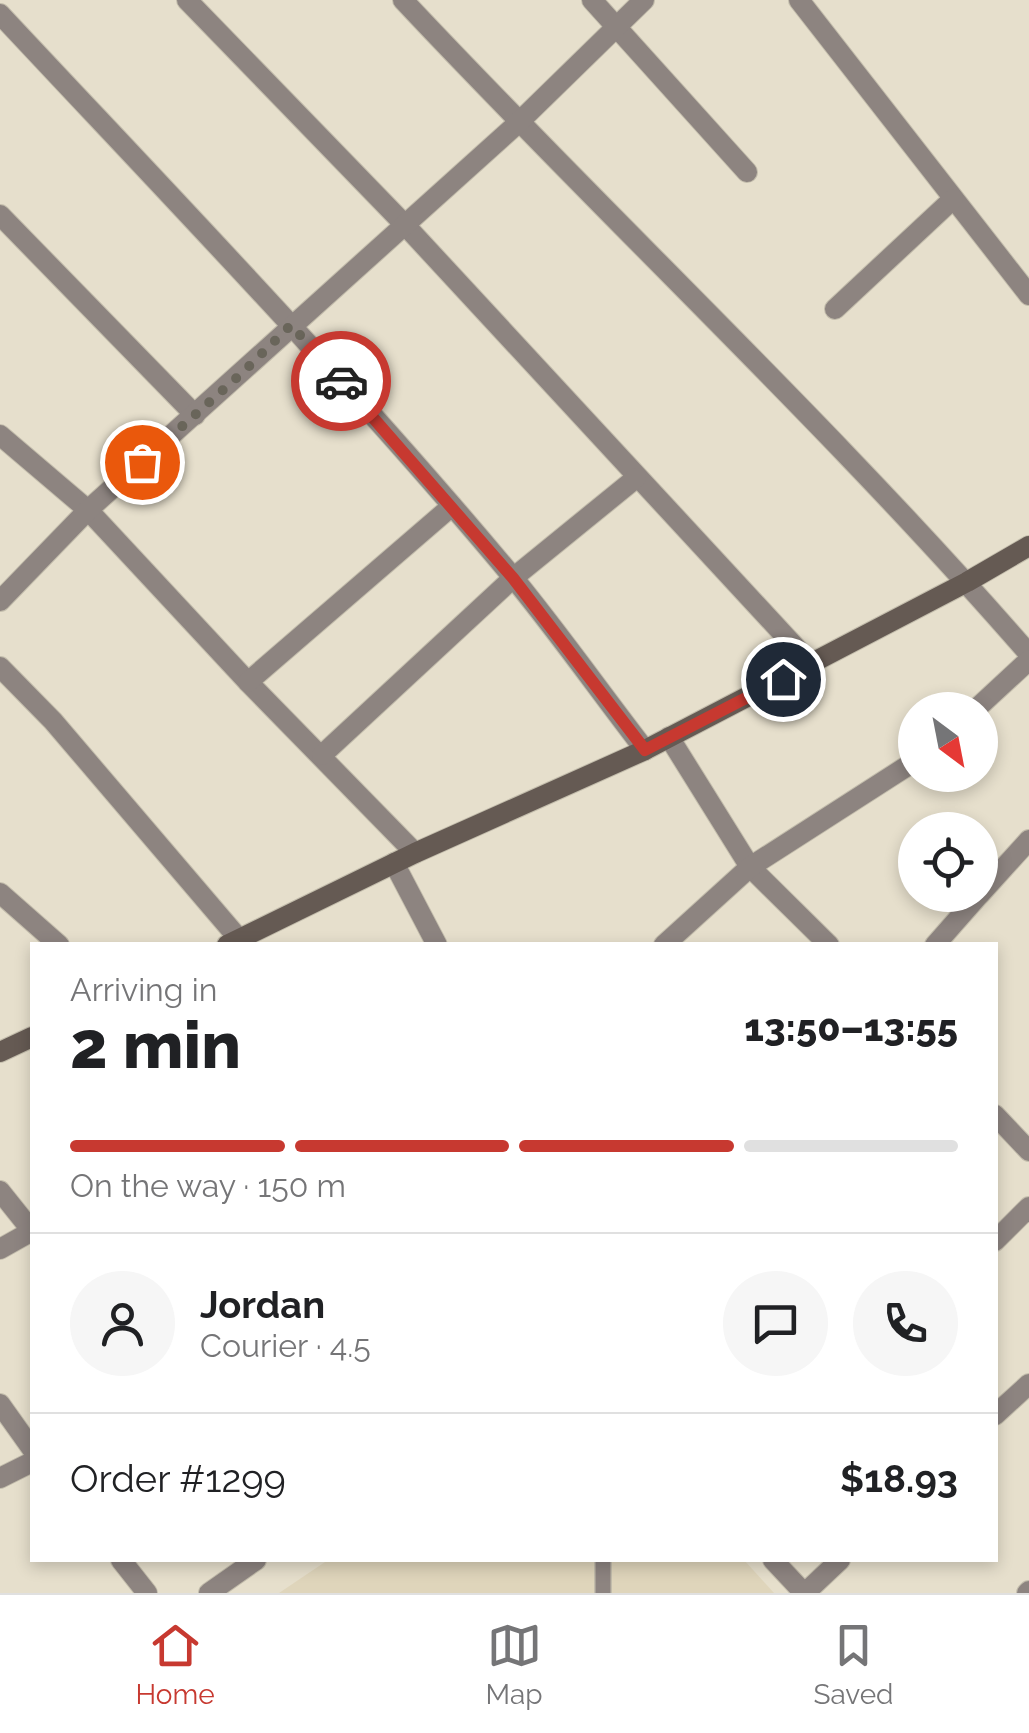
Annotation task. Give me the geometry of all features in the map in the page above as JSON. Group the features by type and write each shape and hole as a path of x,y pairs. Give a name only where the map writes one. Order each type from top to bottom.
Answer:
{"street":[{"path":"186,0 404,225 811,664"},
{"path":"403,0 967,582 1029,657 994,692"},
{"path":"592,0 747,172"},
{"path":"0,601 88,510 518,122 644,0"},
{"path":"799,0 1029,295"},
{"path":"0,14 291,325 452,506 513,578 645,750"},
{"path":"835,309 954,200"},
{"path":"0,216 195,415"},
{"path":"0,435 88,510 415,853"},
{"path":"322,756 513,578 636,478"},
{"path":"248,682 452,506"},
{"path":"0,667 53,721 233,942 415,853 645,750 1029,546"},
{"path":"668,737 750,867 826,942"},
{"path":"667,942 750,867 898,772"},
{"path":"998,875 1029,840"},
{"path":"394,863 434,942"},
{"path":"0,893 56,942"},
{"path":"937,942 964,912"},
{"path":"0,1052 30,1038"},
{"path":"998,1118 1029,1151"},
{"path":"0,1191 30,1228"},
{"path":"998,1238 1029,1207"},
{"path":"0,1249 30,1232"},
{"path":"998,1413 1029,1384"},
{"path":"0,1404 30,1446"},
{"path":"0,1478 30,1463"},
{"path":"123,1562 147,1593"},
{"path":"209,1593 253,1562"},
{"path":"775,1562 805,1593 838,1562"}],"lane":[{"path":"603,1562 603,1593"}],"shaded area":[{"path":"325,1562 746,1562 774,1593 279,1593"}],"way so far":[{"path":"142,462 291,325 341,381"}],"route":[{"path":"341,381 513,578 645,750 783,679"}]}
